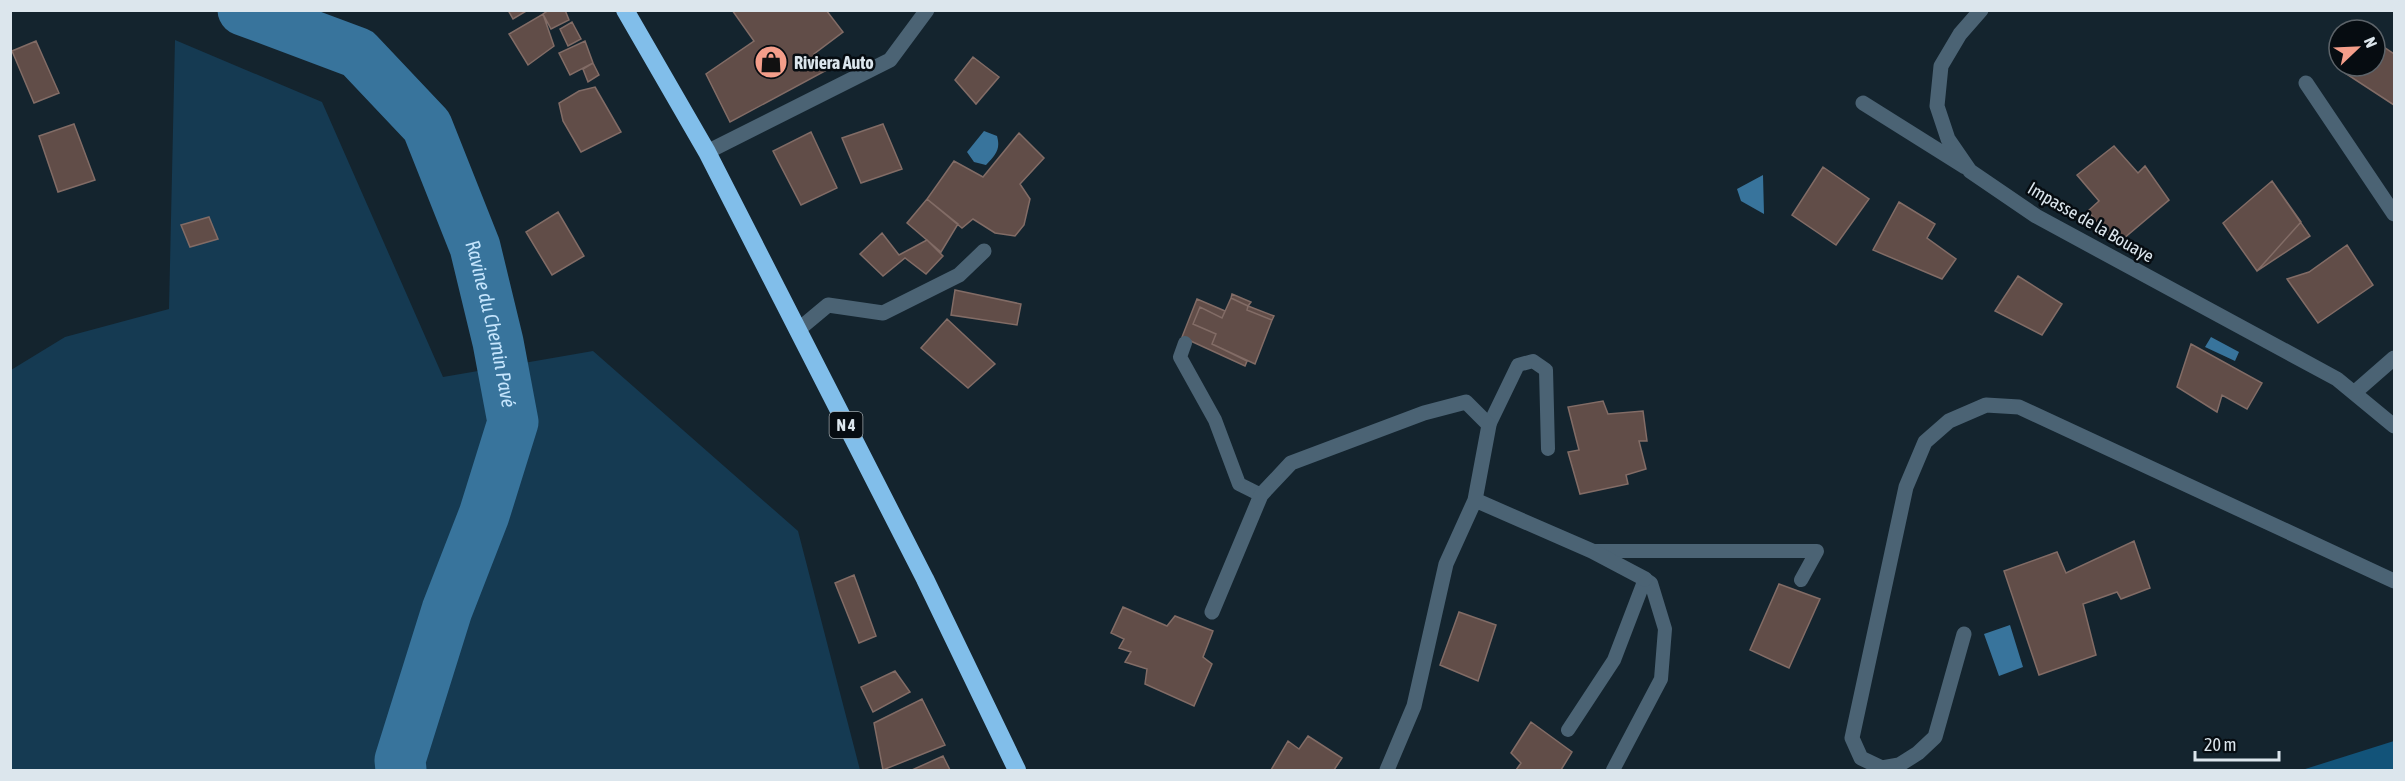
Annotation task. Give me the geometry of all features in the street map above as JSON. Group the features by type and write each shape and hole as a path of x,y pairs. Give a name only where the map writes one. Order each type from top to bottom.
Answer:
{"highway":[{"name":"N 4","path":"625,10 707,152 925,579 1017,771"},
{"name":"N 4","path":"633,10 666,84"}],"street":[{"path":"707,152 890,60 927,10"},
{"name":"Impasse de la Bouaye","path":"1981,10 1960,34 1941,66 1937,106 1948,139 1975,174 2036,216 2337,379 2394,426"},
{"path":"2306,83 2394,214"},
{"path":"1863,103 1975,174"},
{"path":"798,330 828,305 883,313 959,275 984,251"},
{"path":"2354,393 2394,358"},
{"path":"1212,612 1261,495 1291,463 1424,413 1466,402 1489,425 1475,501 1446,564 1414,706 1387,771"},
{"path":"1964,634 1935,737 1918,753 1899,765 1882,768 1861,758 1852,738 1906,487 1925,442 1949,421 1986,405 2019,407 2394,581"},
{"path":"1475,501 1592,551 1645,579"}],"lane":[{"path":"1185,343 1180,357 1215,420 1239,484 1261,495"},
{"path":"1489,425 1518,365 1533,361 1546,370 1548,449"},
{"path":"1592,551 1817,551 1801,580"},
{"path":"1569,730 1614,660 1645,579 1651,583 1665,629 1661,679 1612,771"}],"shaded area":[{"path":"175,40 322,102 443,377 593,351 798,531 860,770 11,770 11,370 65,337 169,309"},
{"path":"984,131 997,136 998,141 996,152 986,165 974,162 967,152"},
{"path":"1763,175 1764,214 1741,201 1737,189"},
{"path":"2211,337 2239,352 2235,361 2205,347"},
{"path":"2010,625 2023,667 1999,676 1984,634"},
{"path":"2394,741 2394,770 2302,770"}],"building":[{"path":"508,10 528,10 513,19"},
{"path":"549,10 565,10 569,20 551,29 543,14"},
{"name":"Riviera Auto","path":"732,10 826,10 843,32 814,54 825,71 730,122 706,74 754,41"},
{"path":"543,14 554,46 528,65 509,34"},
{"path":"572,22 581,39 568,46 560,29"},
{"path":"36,41 59,93 34,103 12,51"},
{"path":"585,41 593,63 570,75 559,53"},
{"path":"2387,49 2394,54 2394,105 2353,78 2387,78"},
{"path":"973,57 999,77 976,104 955,80"},
{"path":"593,63 599,75 588,82 583,69"},
{"path":"595,87 621,132 581,152 563,121 559,103 579,91"},
{"path":"74,124 95,180 58,192 39,136"},
{"path":"883,124 902,169 861,183 842,138"},
{"path":"811,132 837,188 801,205 773,151"},
{"path":"1019,133 1044,158 1020,184 1030,199 1024,225 1015,236 995,233 973,219 962,228 927,199 954,161 983,177"},
{"path":"2114,146 2138,173 2145,166 2169,200 2116,245 2088,211 2099,201 2077,175"},
{"path":"1823,167 1869,199 1836,245 1792,215"},
{"path":"2272,181 2301,222 2257,271 2223,223"},
{"path":"2272,181 2310,236 2257,271 2223,223"},
{"path":"927,199 958,224 941,252 907,223"},
{"path":"1899,202 1935,224 1927,238 1956,259 1942,279 1873,250"},
{"path":"558,212 584,256 552,275 526,232"},
{"path":"209,217 218,239 190,247 181,225"},
{"path":"882,233 899,255 927,240 943,256 926,274 905,258 883,276 860,254"},
{"path":"2347,245 2373,285 2318,323 2287,279 2309,272"},
{"path":"2018,276 2062,304 2042,335 1995,311"},
{"path":"955,290 1021,304 1017,325 951,315"},
{"path":"1232,294 1251,302 1248,306 1231,298"},
{"path":"1231,298 1248,306 1247,310 1272,320 1255,364 1212,344 1216,334 1193,324 1200,307 1222,318"},
{"path":"1197,299 1225,311 1222,318 1200,307 1193,324 1216,334 1212,344 1247,361 1245,366 1182,337"},
{"path":"1248,306 1274,316 1272,320 1247,310"},
{"path":"947,319 995,364 968,388 921,348"},
{"path":"2191,344 2262,383 2247,409 2222,395 2217,412 2177,387"},
{"path":"1603,401 1608,414 1643,411 1647,441 1639,441 1646,469 1626,475 1628,484 1580,494 1568,452 1579,450 1568,407"},
{"path":"2134,541 2150,588 2121,599 2117,592 2083,604 2096,655 2039,675 2004,571 2057,552 2066,573"},
{"path":"854,575 876,636 859,643 835,583"},
{"path":"1779,584 1820,599 1789,668 1750,650"},
{"path":"1123,607 1167,626 1175,616 1213,631 1203,657 1212,664 1194,706 1145,684 1147,669 1125,662 1131,652 1119,648 1124,639 1111,633"},
{"path":"1459,612 1496,625 1478,681 1440,665"},
{"path":"895,671 910,692 873,712 861,687"},
{"path":"922,699 945,745 883,770 874,723"},
{"path":"1531,722 1572,752 1561,770 1516,770 1521,763 1511,753"},
{"path":"1308,736 1342,758 1334,770 1271,770 1288,741 1299,749"},
{"path":"943,756 950,770 912,770"}],"waterway":[{"name":"Ravine du Chemin Pavé","path":"243,10 358,53 427,126 475,247 498,342 513,422 484,515 447,610 400,760 401,770"}],"place":[{"name":"Riviera Auto","path":"771,62"}]}
